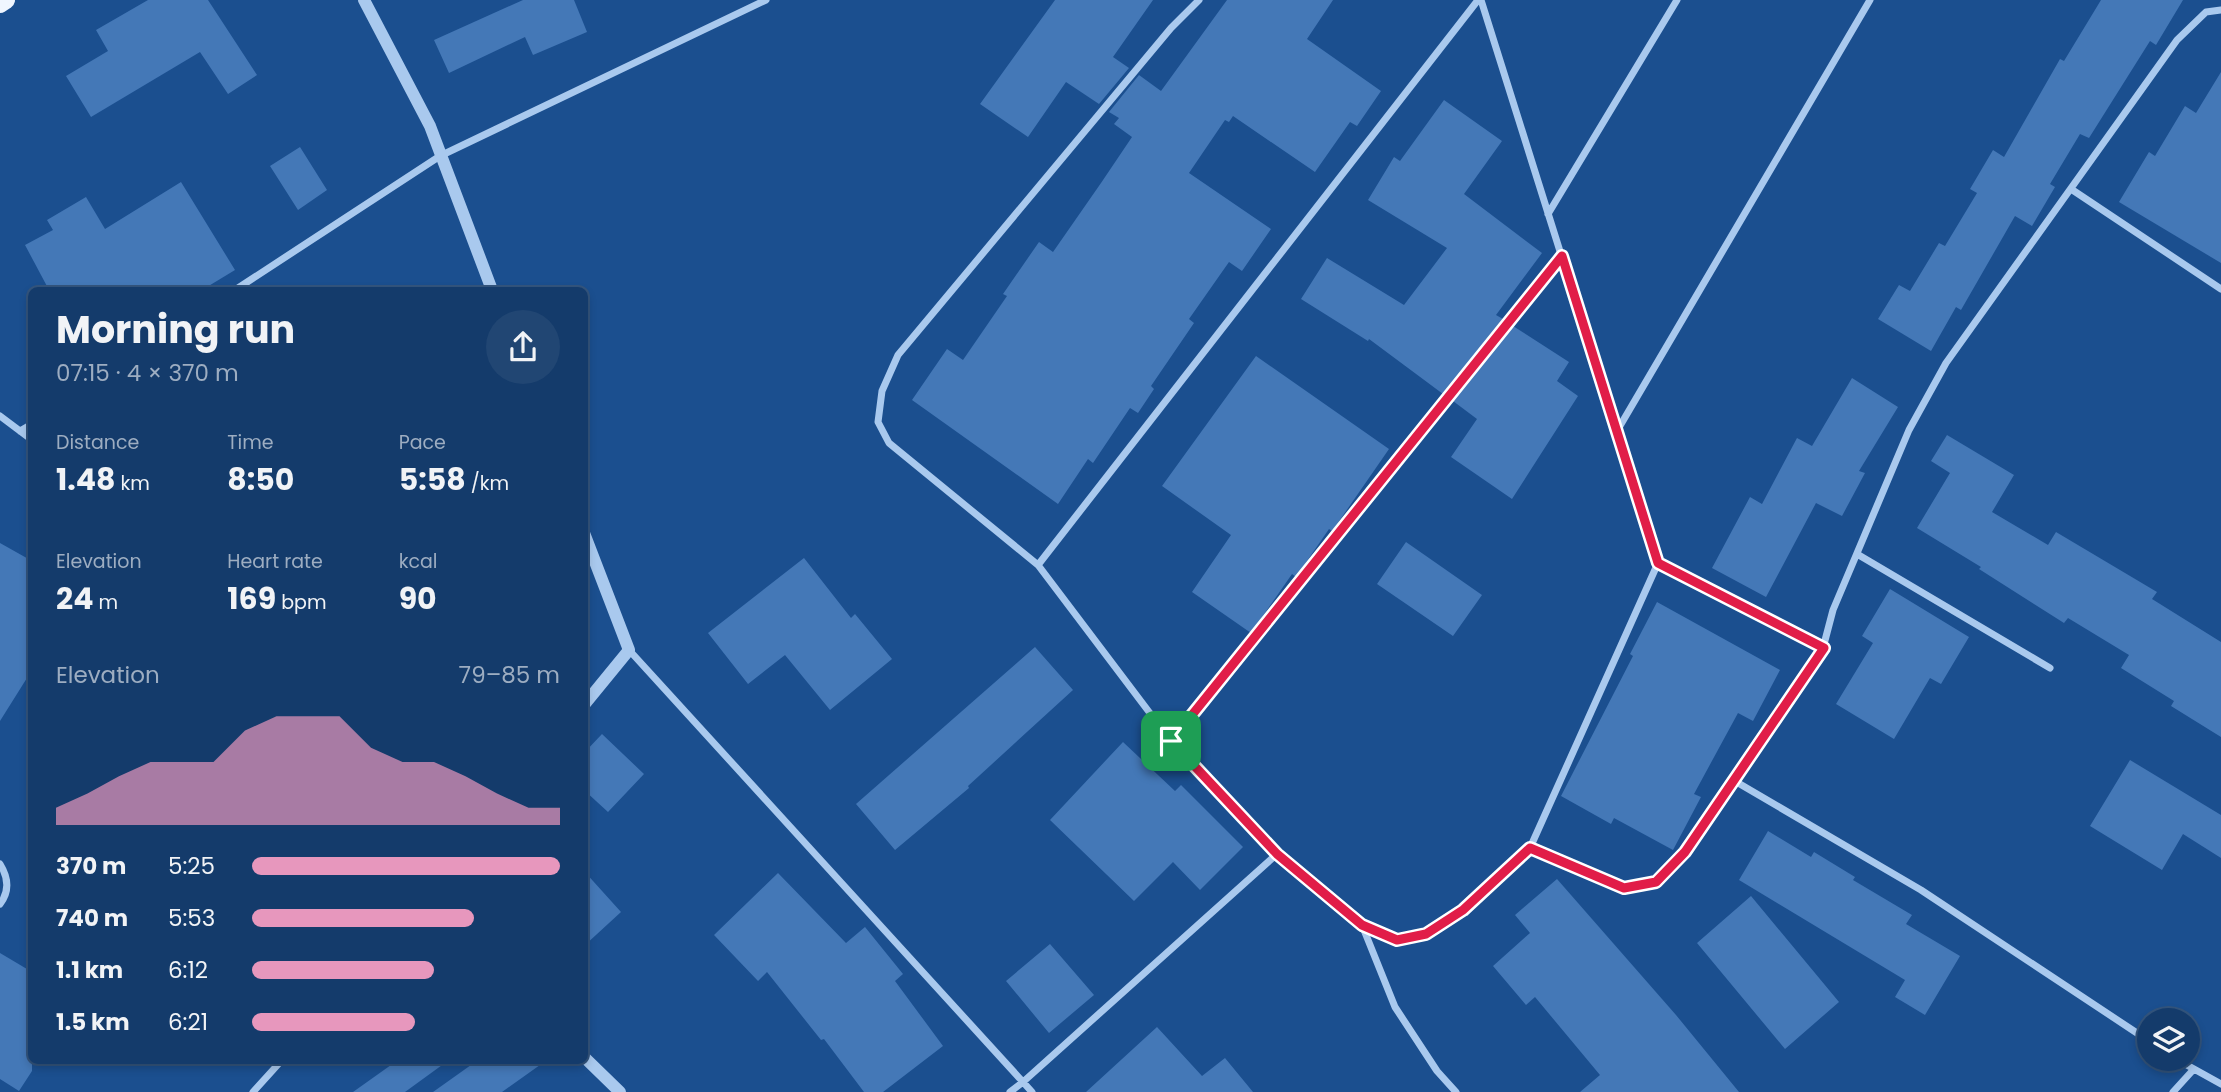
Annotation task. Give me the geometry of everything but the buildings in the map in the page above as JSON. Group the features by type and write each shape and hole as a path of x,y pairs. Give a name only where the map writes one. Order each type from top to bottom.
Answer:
{"main road":[{"path":"0,4 6,0"}],"street":[{"path":"364,0 430,126 491,287"},
{"path":"240,287 440,156 766,0"},
{"path":"1199,0 1171,28 898,355 882,391 878,422 889,443 1038,565 1171,741 1277,854 1362,925 1397,940 1426,934 1463,910 1530,848 1658,563 1480,0"},
{"path":"1038,565 1480,0"},
{"path":"1548,214 1677,0"},
{"path":"1617,431 1870,0"},
{"path":"1530,848 1624,888 1656,882 1685,852 1824,648 1833,610 1909,430 1947,363 2177,40 2206,12 2221,10"},
{"path":"2071,189 2221,289"},
{"path":"1171,741 1562,256"},
{"path":"0,416 28,437"},
{"path":"20,431 28,426"},
{"path":"588,543 629,650 1032,1092"},
{"path":"1857,554 2050,668"},
{"path":"1658,563 1824,648"},
{"path":"588,700 629,650"},
{"path":"1733,780 1921,890 2137,1033"},
{"path":"1010,1092 1277,854"},
{"path":"0,864 7,875 5,897 0,904"},
{"path":"1362,925 1395,1007 1437,1071 1456,1092"},
{"path":"588,1061 620,1092"},
{"path":"253,1092 278,1064"},
{"path":"2173,1092 2192,1071"},
{"path":"2195,1071 2221,1084"}],"route":[{"path":"1562,256 1658,563 1824,648 1685,852 1656,882 1624,888 1530,848 1463,910 1426,934 1397,940 1362,925 1277,854 1171,741 1562,256"}]}
